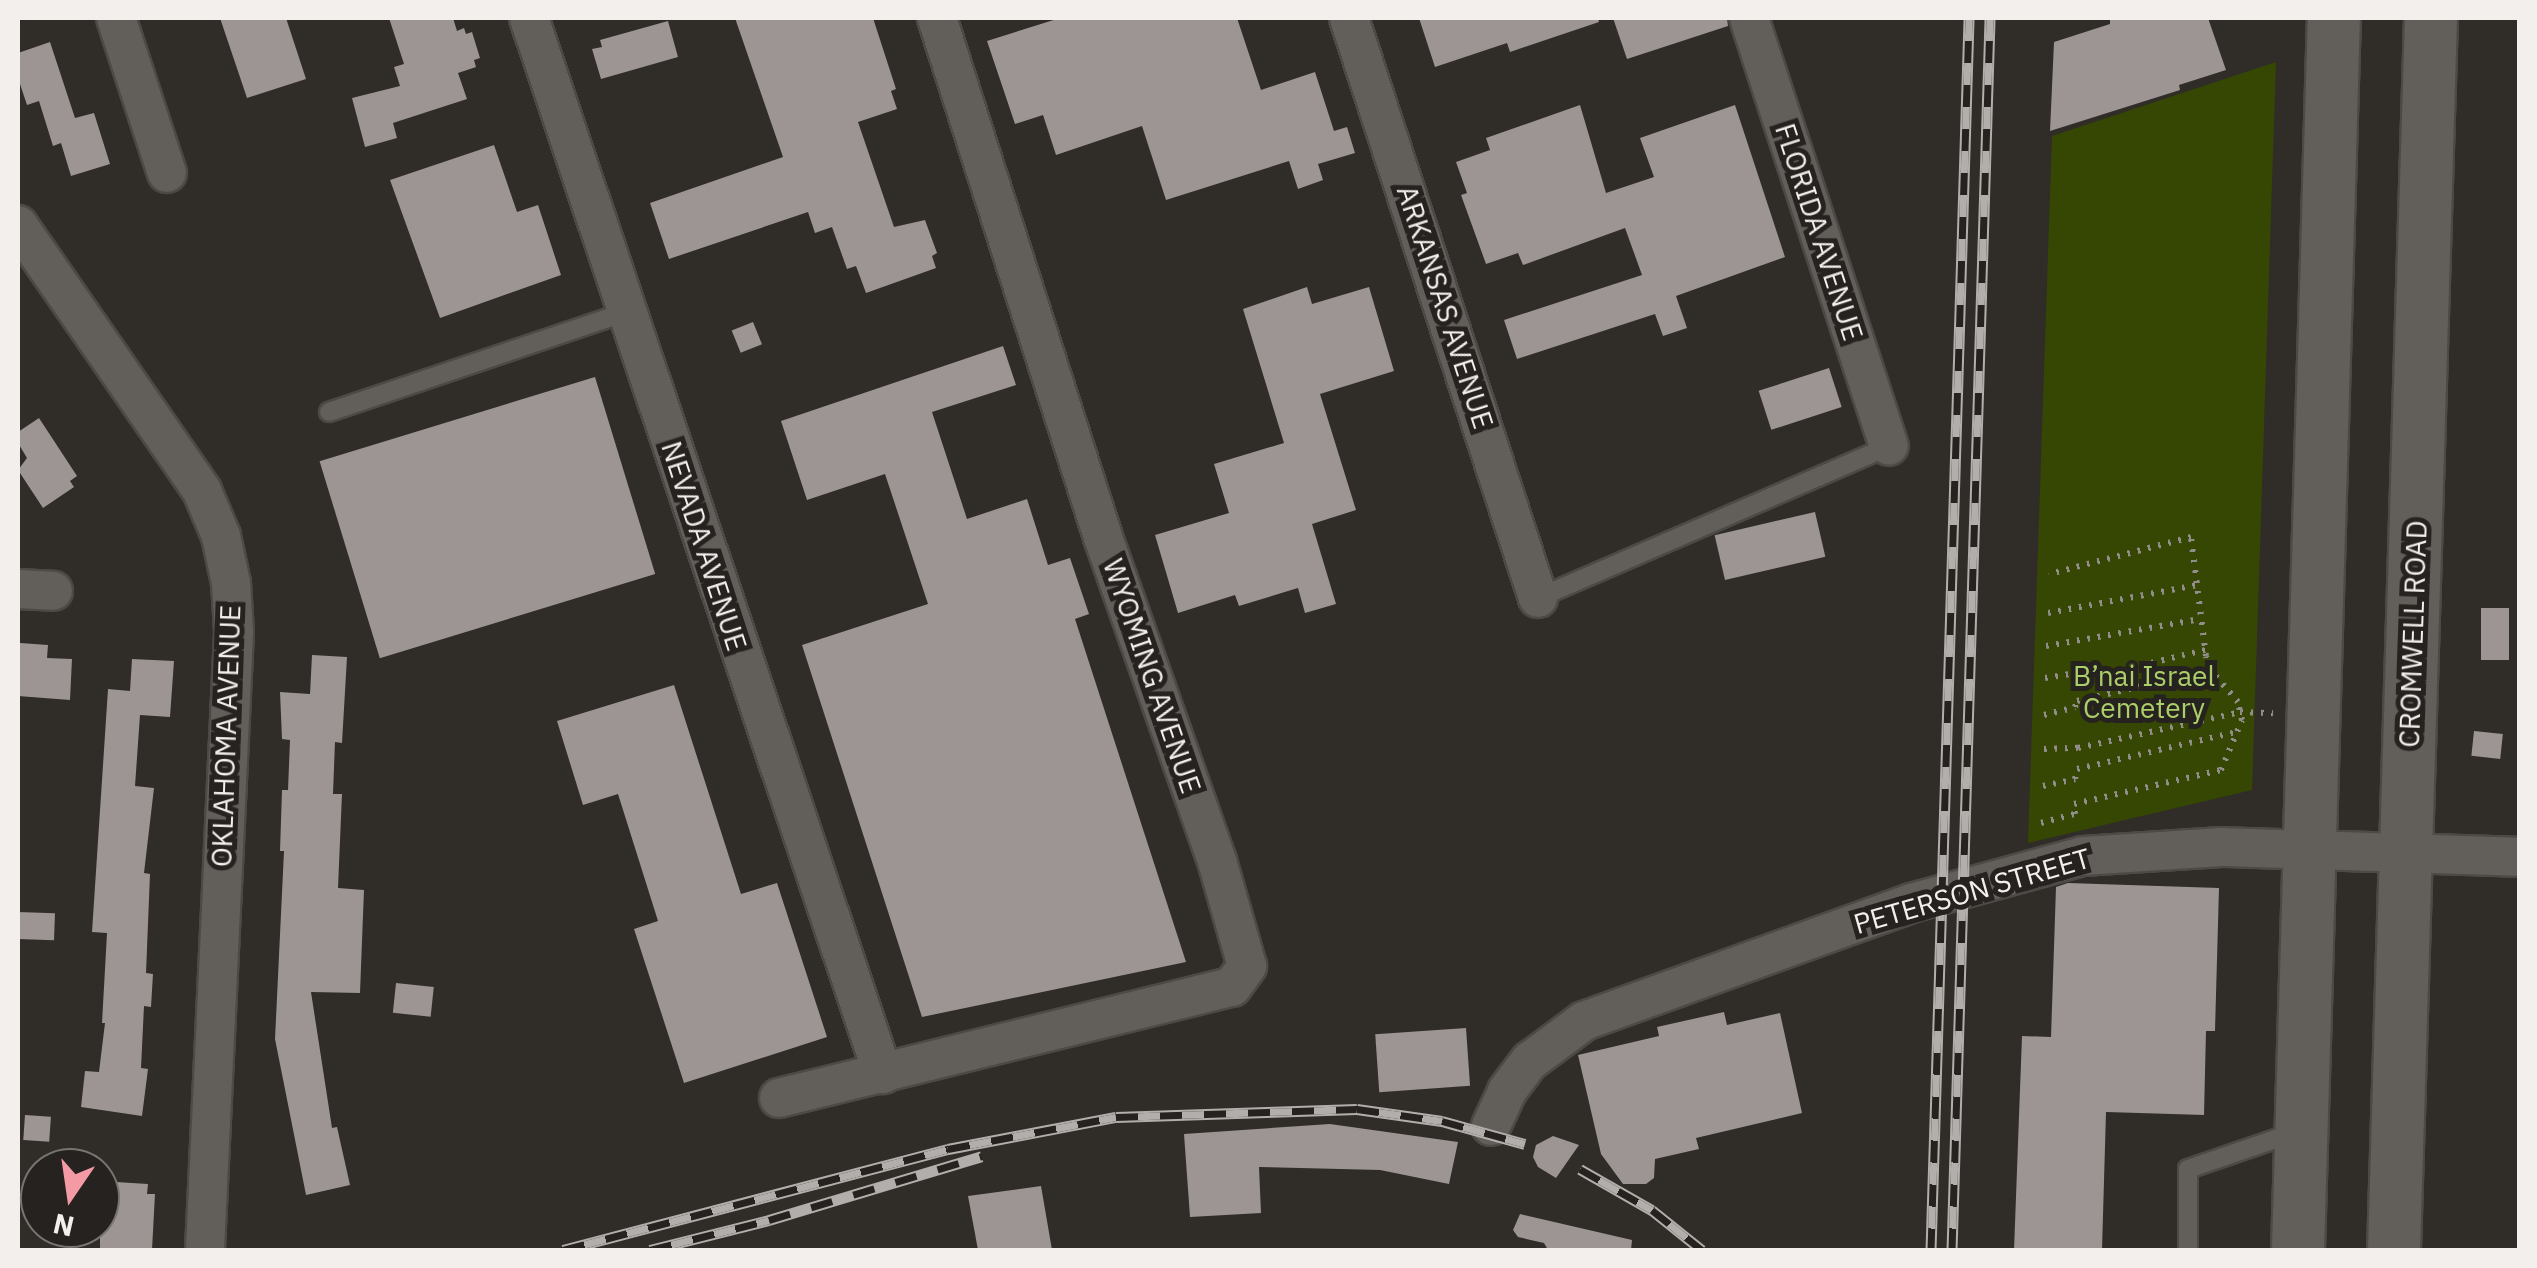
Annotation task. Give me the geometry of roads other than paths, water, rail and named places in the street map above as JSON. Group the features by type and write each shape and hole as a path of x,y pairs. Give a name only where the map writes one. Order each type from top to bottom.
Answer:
{"street":[{"path":"116,18 168,174"},
{"name":"NEVADA AVENUE","path":"529,18 883,1074"},
{"name":"WYOMING AVENUE","path":"779,1098 1232,987 1242,979 1248,956 1103,537 936,18"},
{"name":"ARKANSAS AVENUE","path":"1350,18 1538,598"},
{"name":"FLORIDA AVENUE","path":"1749,18 1889,446"},
{"path":"2298,1250 2334,18"},
{"name":"CROMWELL ROAD","path":"2394,1250 2432,18"},
{"name":"OKLAHOMA AVENUE","path":"18,225 202,491 220,536 231,583 234,632 206,1250"},
{"name":"PETERSON STREET","path":"1491,1126 1507,1092 1530,1061 1584,1021 1911,903 2083,856 2222,846 2520,857"}],"lane":[{"path":"329,412 626,312"},
{"path":"1538,598 1889,446"},
{"path":"2188,1250 2188,1169 2301,1130"}],"railway":[{"path":"1931,1250 1969,18"},
{"path":"1952,1250 1990,18"},
{"path":"563,1250 948,1149 1116,1117 1357,1109 1442,1121 1525,1144"},
{"path":"650,1250 769,1220 982,1156"},
{"path":"1580,1169 1652,1210 1702,1250"}],"park label":[{"name":"B’nai Israel Cemetery","path":"2144,692"}]}
